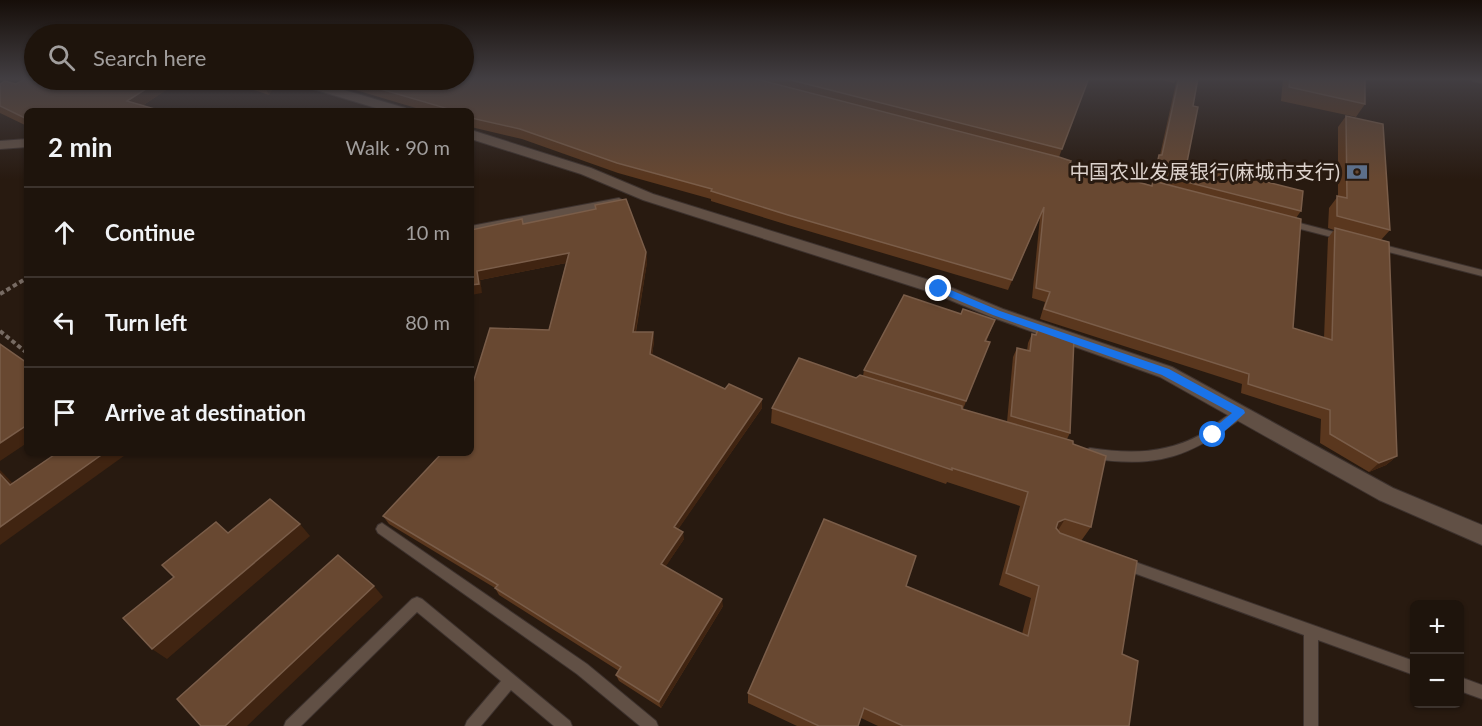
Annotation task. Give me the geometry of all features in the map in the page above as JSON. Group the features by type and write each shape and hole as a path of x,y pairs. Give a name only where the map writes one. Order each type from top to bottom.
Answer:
{"street":[{"path":"474,135 585,171 648,197 939,289 997,313 1166,372 1386,494 1482,535"},
{"path":"0,145 24,143"},
{"path":"474,147 504,145"},
{"path":"474,230 648,197"}],"lane":[{"path":"1277,220 1357,241"},
{"path":"1368,244 1482,273"},
{"path":"1077,450 1096,454 1146,457 1181,451 1213,435 1240,413"},
{"path":"382,529 582,669 651,726"},
{"path":"1112,560 1410,667"},
{"path":"291,726 417,603 565,726"},
{"path":"1311,631 1311,726"},
{"path":"472,726 511,680"},
{"path":"1464,685 1482,692"}],"path":[{"path":"0,294 24,280"},
{"path":"1,334 24,351"}],"building":[{"path":"12,112 24,112 24,118"},
{"path":"474,112 884,112 1059,157 1071,161 1070,163 1152,186 1153,181 1301,219 1293,328 1332,340 1335,228 1389,242 1397,456 1379,463 1330,434 1330,410 1248,384 1249,374 1044,309 1050,292 1036,288 1044,207 1012,280 788,215 711,191 712,189 617,163 520,129 474,119"},
{"path":"916,112 1076,112 1062,149"},
{"path":"1172,112 1197,112 1187,162 1303,191 1301,211 1155,174 1159,155 1162,155"},
{"path":"1346,116 1383,124 1390,230 1337,216 1337,196 1347,198"},
{"path":"626,199 646,252 633,332 653,332 650,354 725,389 729,384 762,399 674,527 683,532 661,564 722,599 659,702 616,675 621,667 495,588 498,585 383,516 439,456 474,456 474,380 490,328 549,330 569,253 477,271 479,284 474,285 474,229 522,219 523,224 596,209 595,205"},
{"path":"904,295 961,314 963,309 995,320 985,341 990,342 966,401 864,370"},
{"path":"1039,326 1074,338 1070,433 1011,416 1017,348 1030,351 1032,334 1036,335"},
{"path":"0,344 24,361 24,427 0,443"},
{"path":"799,358 856,378 860,375 962,406 962,409 1073,441 1073,444 1106,456 1091,527 1065,519 1058,522 1056,528 1060,533 1137,561 1122,654 1138,661 1129,726 903,726 864,708 858,726 819,726 748,693 824,519 916,556 906,586 1028,636 1039,586 1006,573 1028,492 952,468 952,470 772,408"},
{"path":"53,456 100,456 0,527 0,474 10,485"},
{"path":"270,499 300,524 152,649 123,618 174,577 162,565 216,522 228,533"},
{"path":"338,555 374,586 225,726 201,726 177,699"}],"place":[{"name":"中国农业发展银行(麻城市支行)","path":"1357,172"}],"route":[{"path":"939,289 997,313 1166,372 1240,413 1213,435"}]}
